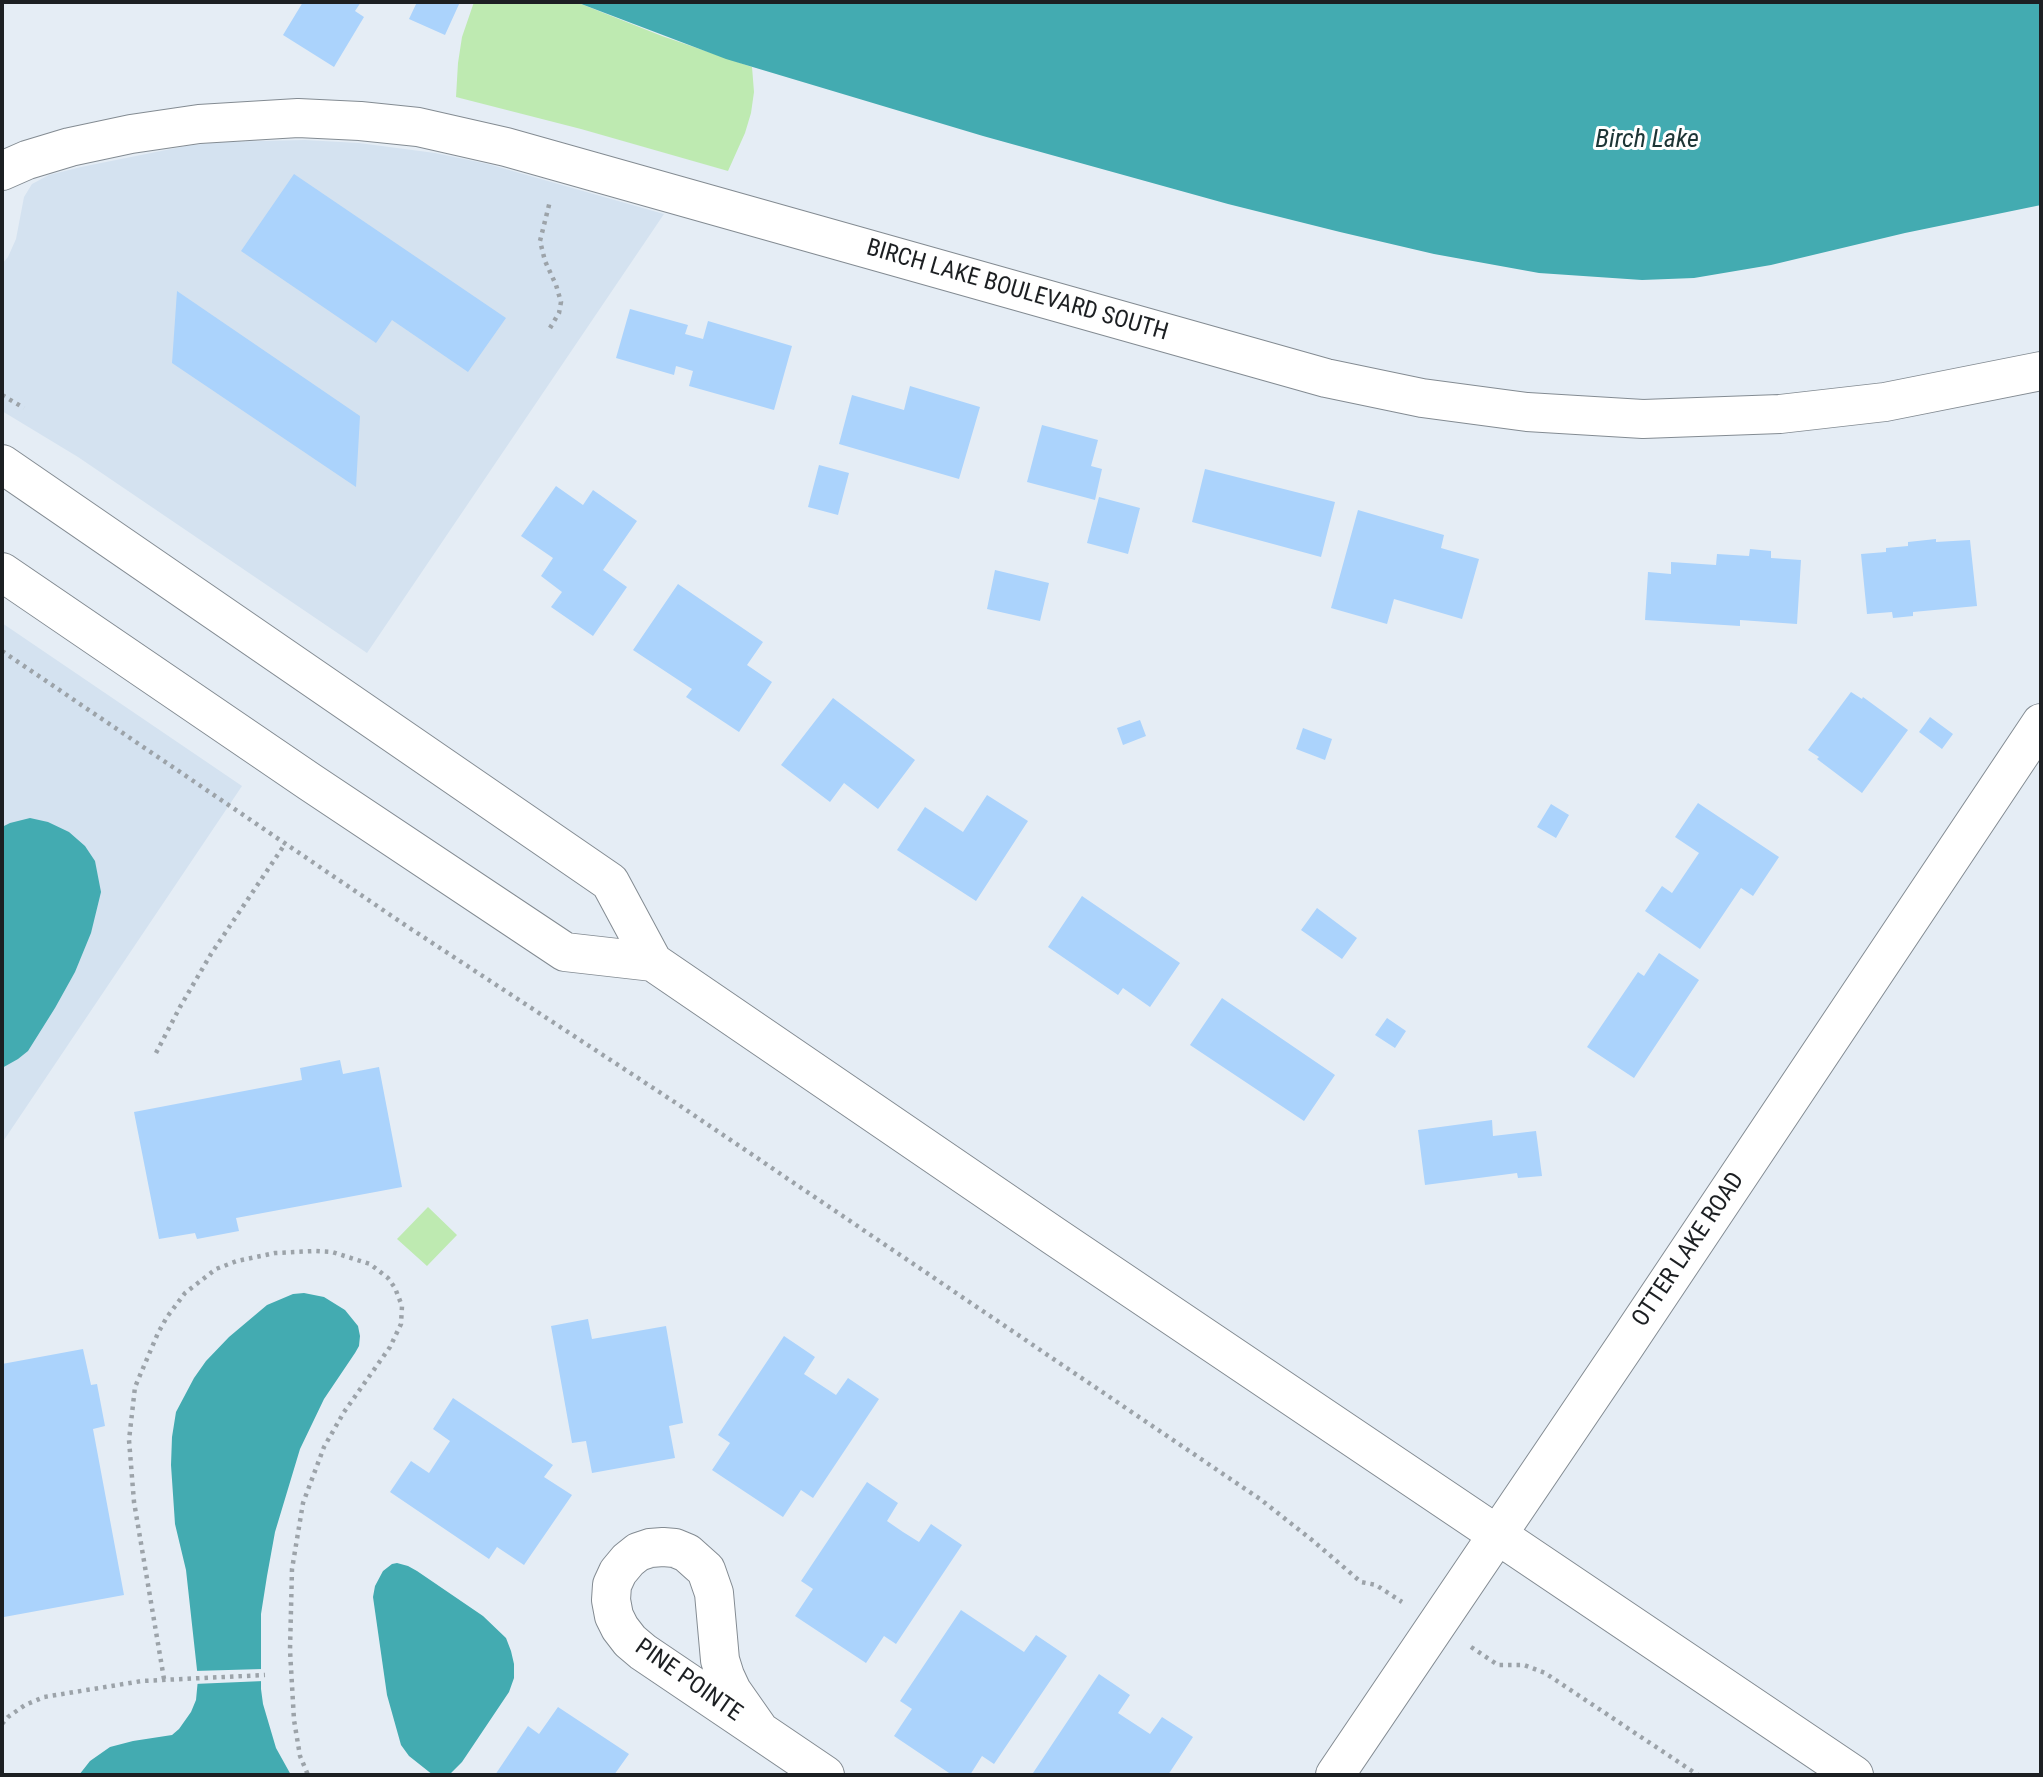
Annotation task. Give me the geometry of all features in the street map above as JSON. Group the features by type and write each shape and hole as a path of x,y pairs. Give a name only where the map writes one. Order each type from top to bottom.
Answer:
{"street":[{"name":"BIRCH LAKE BOULEVARD SOUTH","path":"2,171 37,157 131,134 200,124 288,118 418,127 506,147 1296,371 1394,393 1477,406 1611,418 1749,416 1885,402 2041,370"},
{"path":"2,464 610,882 653,962 1497,1536 1854,1775"},
{"path":"2,572 565,952 653,962"},
{"name":"OTTER LAKE ROAD","path":"1335,1775 2041,723"},
{"name":"PINE POINTE","path":"760,1731 738,1701 725,1676 719,1652 714,1593 706,1570 687,1553 676,1548 663,1546 638,1552 618,1572 612,1585 614,1616 630,1641 643,1652 825,1775"}],"path":[{"path":"550,328 559,313 561,302 540,241 561,163"},
{"path":"2,395 24,408"},
{"path":"2,651 285,844 676,1103 1237,1484 1277,1512 1361,1582 1376,1585 1497,1665 1524,1665 1545,1673 1698,1775"},
{"path":"156,1053 211,954 285,844"},
{"path":"164,1679 134,1502 129,1440 135,1387 158,1333 185,1293 216,1269 237,1261 275,1253 315,1251 339,1254 370,1264 380,1270 395,1288 402,1306 401,1324 390,1347 344,1412 324,1447 303,1503 295,1544 290,1600 292,1694 296,1740 308,1775"},
{"path":"2,1724 25,1705 44,1697 164,1679 265,1675"}],"shaded area":[{"path":"305,140 359,143 435,153 488,164 664,214 367,653 78,457 2,411 2,264 16,239 24,197 32,184 49,175 81,167 186,146 219,142"},
{"path":"2,623 242,786 2,1143"}],"green space":[{"path":"474,2 576,2 752,67 754,92 751,113 728,171 456,97 462,37"},
{"path":"428,1207 457,1235 427,1266 397,1239"}],"water":[{"name":"Birch Lake","path":"576,2 2041,2 2041,205 1905,233 1771,265 1694,278 1642,280 1539,273 1434,254 1340,232 983,136 726,59"},
{"path":"30,818 48,822 69,832 85,846 95,861 101,892 91,933 75,972 55,1008 28,1051 2,1068 2,827"},
{"path":"293,1294 324,1297 345,1310 358,1326 360,1336 359,1346 324,1399 300,1449 275,1532 261,1614 263,1704 276,1748 291,1775 79,1775 90,1761 110,1747 172,1735 191,1712 196,1700 198,1679 186,1570 175,1524 171,1465 176,1412 206,1361 229,1337 267,1305"},
{"path":"397,1563 417,1571 483,1616 506,1638 511,1651 514,1678 509,1692 462,1762 449,1775 433,1775 409,1756 401,1745 387,1695 373,1597 383,1571"}],"pier":[{"path":"263,1669 264,1681 194,1684 194,1671"}],"building":[{"path":"303,2 361,2 355,11 364,17 334,67 283,35"},
{"path":"417,2 460,2 445,35 409,19"},
{"path":"294,174 506,318 468,372 392,320 376,343 241,251"},
{"path":"177,291 360,416 356,487 172,363"},
{"path":"630,309 688,325 685,334 703,339 708,321 792,346 774,410 689,386 693,371 676,366 674,375 616,358"},
{"path":"910,386 980,407 959,479 839,444 852,395 904,410"},
{"path":"1042,425 1098,440 1091,466 1102,469 1095,500 1027,482"},
{"path":"819,465 849,473 838,515 808,507"},
{"path":"1205,469 1335,502 1321,557 1192,522"},
{"path":"556,486 583,505 593,490 637,521 603,570 627,587 593,636 551,607 562,592 541,576 553,558 521,536"},
{"path":"1099,497 1140,508 1128,554 1087,543"},
{"path":"1358,510 1444,535 1441,548 1479,559 1462,619 1394,599 1387,624 1331,608"},
{"path":"1936,539 1936,542 1970,540 1977,606 1913,612 1913,616 1893,618 1892,612 1867,614 1861,554 1886,552 1886,548 1908,546 1908,542"},
{"path":"1750,549 1771,551 1771,558 1801,560 1797,624 1740,620 1740,626 1645,620 1648,572 1671,574 1671,562 1716,565 1717,554 1749,556"},
{"path":"995,570 1049,583 1040,621 987,609"},
{"path":"678,584 763,642 747,665 772,682 739,732 686,697 692,689 633,650"},
{"path":"1851,692 1862,699 1863,697 1908,730 1862,793 1808,750"},
{"path":"833,698 915,760 878,809 844,783 830,802 781,765"},
{"path":"1930,717 1953,734 1942,749 1919,732"},
{"path":"1140,720 1146,736 1123,745 1117,728"},
{"path":"1303,728 1332,739 1325,760 1296,749"},
{"path":"987,795 1028,821 976,901 897,850 925,807 963,832"},
{"path":"1698,803 1779,857 1753,896 1741,888 1700,949 1645,911 1662,886 1672,893 1699,853 1675,837"},
{"path":"1551,804 1569,815 1556,838 1537,827"},
{"path":"1082,896 1180,963 1150,1007 1123,988 1118,995 1048,947"},
{"path":"1317,908 1357,938 1342,959 1301,930"},
{"path":"1659,953 1699,980 1634,1078 1587,1047 1638,972 1644,976"},
{"path":"1222,998 1335,1075 1304,1121 1190,1045"},
{"path":"1387,1018 1406,1031 1395,1048 1375,1035"},
{"path":"340,1060 343,1074 379,1067 402,1187 236,1218 239,1231 197,1239 195,1233 159,1239 134,1112 302,1080 300,1068"},
{"path":"1492,1120 1493,1136 1536,1131 1542,1176 1518,1178 1517,1173 1425,1185 1418,1130"},
{"path":"588,1319 592,1339 666,1326 683,1423 669,1426 675,1458 592,1473 586,1441 572,1443 551,1326"},
{"path":"784,1336 815,1357 804,1374 836,1395 848,1378 879,1399 813,1498 801,1490 783,1517 712,1470 730,1443 718,1435"},
{"path":"83,1349 91,1385 97,1384 105,1426 93,1429 124,1595 4,1617 2,1364"},
{"path":"453,1398 553,1465 544,1477 572,1495 524,1565 497,1547 489,1559 390,1492 411,1461 429,1473 450,1441 433,1429"},
{"path":"867,1482 898,1503 887,1521 903,1532 919,1542 931,1524 962,1545 896,1644 884,1636 866,1663 795,1616 813,1589 801,1581"},
{"path":"961,1610 1024,1652 1036,1635 1067,1656 994,1764 982,1756 970,1775 952,1775 894,1736 912,1709 900,1701"},
{"path":"1099,1674 1130,1695 1118,1713 1150,1734 1162,1717 1193,1737 1168,1775 1033,1773"},
{"path":"558,1707 629,1754 614,1775 495,1775 528,1726 539,1734"}]}
